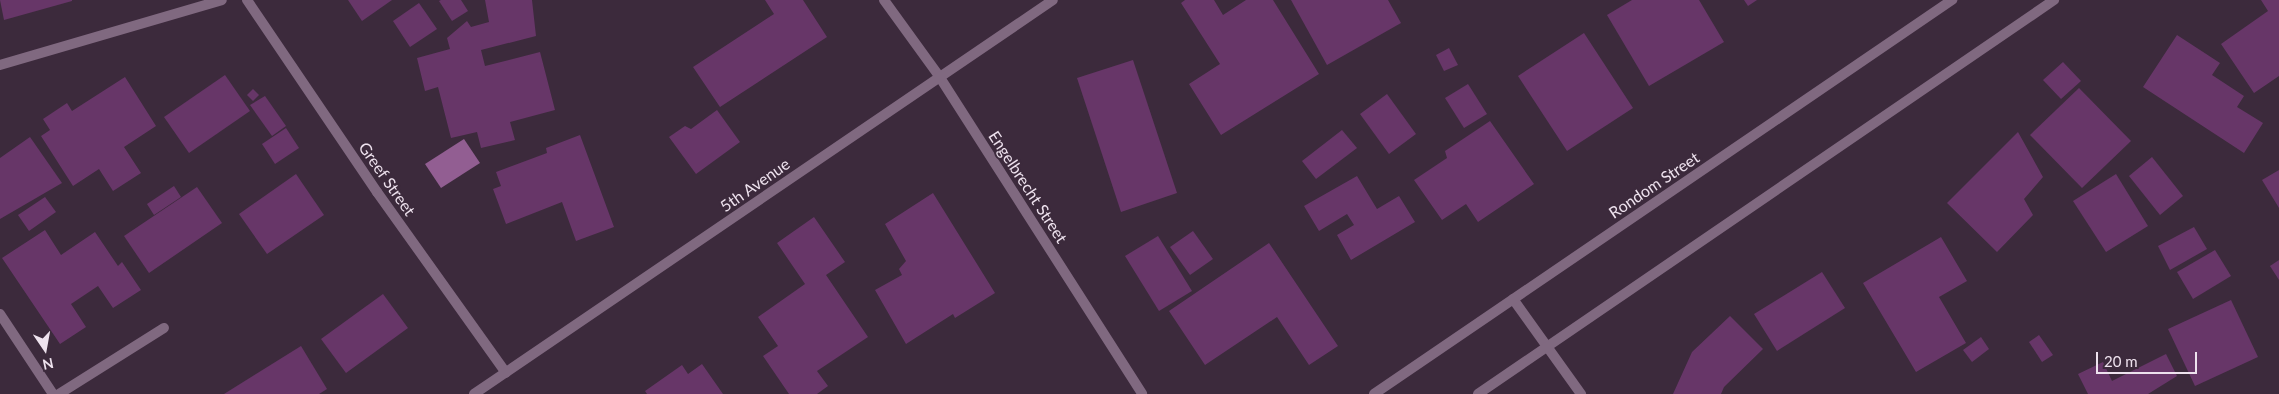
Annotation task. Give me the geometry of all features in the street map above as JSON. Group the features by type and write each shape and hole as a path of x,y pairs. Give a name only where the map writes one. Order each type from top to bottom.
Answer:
{"street":[{"path":"0,65 222,0"},
{"name":"Greef Street","path":"247,0 377,192 506,372"},
{"name":"Engelbrecht Street","path":"884,0 939,76 1142,394"},
{"name":"5th Avenue","path":"474,394 1053,0"},
{"name":"Rondom Street","path":"1374,394 1952,0"},
{"path":"1478,394 2054,0"},
{"path":"1513,299 1581,394"},
{"path":"0,314 53,394"},
{"path":"59,394 164,328"}],"shaded area":[{"path":"464,139 480,163 441,188 425,164"}],"building":[{"path":"0,0 72,0 72,1 4,20"},
{"path":"348,0 392,0 362,21"},
{"path":"461,0 468,11 452,21 439,1"},
{"path":"485,0 532,0 536,36 481,50 485,66 540,52 555,110 510,122 515,140 481,148 477,132 451,138 438,87 425,91 417,58 450,49 447,38 467,21 471,27 489,22"},
{"path":"765,0 803,0 827,37 720,107 693,67 774,14"},
{"path":"1185,0 1214,0 1223,15 1246,0 1273,0 1319,74 1221,135 1189,84 1220,64 1181,3"},
{"path":"1291,0 1388,0 1401,23 1327,65"},
{"path":"1632,0 1699,0 1724,42 1649,86 1607,15"},
{"path":"1744,0 1757,0 1748,6"},
{"path":"2261,0 2279,0 2279,76 2254,93 2221,44 2268,11"},
{"path":"419,3 437,29 410,47 393,21"},
{"path":"1584,33 1633,108 1567,151 1518,76"},
{"path":"2177,35 2220,63 2212,75 2244,96 2237,107 2263,123 2244,153 2143,87"},
{"path":"1449,48 1458,65 1444,71 1436,55"},
{"path":"1133,60 1177,193 1121,212 1077,78"},
{"path":"2063,62 2081,81 2061,99 2043,80"},
{"path":"225,75 250,111 189,153 164,117"},
{"path":"125,77 156,126 124,147 141,173 113,191 99,169 73,186 41,136 50,130 43,119 67,103 72,111"},
{"path":"1468,84 1487,114 1464,128 1445,98"},
{"path":"2079,88 2131,141 2082,188 2030,135"},
{"path":"253,89 259,95 253,101 247,95"},
{"path":"1387,94 1416,134 1389,154 1360,114"},
{"path":"265,96 286,126 272,136 250,105"},
{"path":"717,110 740,142 696,174 669,137 685,126 691,129"},
{"path":"1490,121 1534,184 1478,222 1466,204 1442,220 1414,180 1447,158 1445,151"},
{"path":"286,128 299,148 275,164 262,144"},
{"path":"1342,130 1357,148 1316,179 1302,161"},
{"path":"2018,132 2043,177 2024,199 2033,215 1997,252 1947,203"},
{"path":"580,135 614,227 576,241 562,202 506,224 493,189 501,186 496,172 547,153 546,148"},
{"path":"30,137 62,183 0,219 0,158"},
{"path":"2152,157 2183,196 2160,215 2129,176"},
{"path":"2279,170 2279,208 2262,180"},
{"path":"296,174 324,215 267,254 239,214"},
{"path":"2116,174 2148,226 2106,252 2073,201"},
{"path":"1357,176 1377,209 1399,196 1415,222 1351,260 1337,235 1354,225 1347,214 1319,231 1304,206"},
{"path":"174,186 181,197 154,215 147,204"},
{"path":"197,187 222,223 149,273 124,236"},
{"path":"933,193 995,293 955,318 953,314 906,344 875,290 902,275 899,269 906,261 885,224"},
{"path":"45,197 56,212 29,231 18,215"},
{"path":"814,217 845,262 826,275 868,337 817,371 828,386 817,394 789,394 763,356 778,346 758,317 805,284 777,243"},
{"path":"2194,227 2207,249 2170,270 2158,246"},
{"path":"45,230 61,255 95,232 118,266 122,262 141,290 113,308 98,286 71,304 86,327 60,344 2,258"},
{"path":"1193,231 1213,259 1190,275 1170,247"},
{"path":"1158,236 1192,291 1159,311 1125,256"},
{"path":"1941,237 1967,281 1939,297 1966,343 1916,372 1863,283"},
{"path":"1269,243 1338,346 1309,365 1277,317 1205,365 1169,311"},
{"path":"2215,250 2231,276 2193,299 2177,272"},
{"path":"2279,260 2279,280 2270,266"},
{"path":"1822,272 1845,308 1777,351 1754,314"},
{"path":"383,294 408,328 346,373 321,339"},
{"path":"2231,300 2258,357 2195,386 2168,329"},
{"path":"1730,316 1763,349 1724,387 1721,394 1673,394 1692,352"},
{"path":"2039,335 2053,355 2042,362 2029,342"},
{"path":"1981,337 1989,349 1972,362 1963,350"},
{"path":"301,346 327,389 319,394 224,394"},
{"path":"2166,354 2177,376 2148,394 2088,394 2078,374 2103,362 2112,381"},
{"path":"702,364 723,394 647,394 645,391 682,365 688,374"}]}
